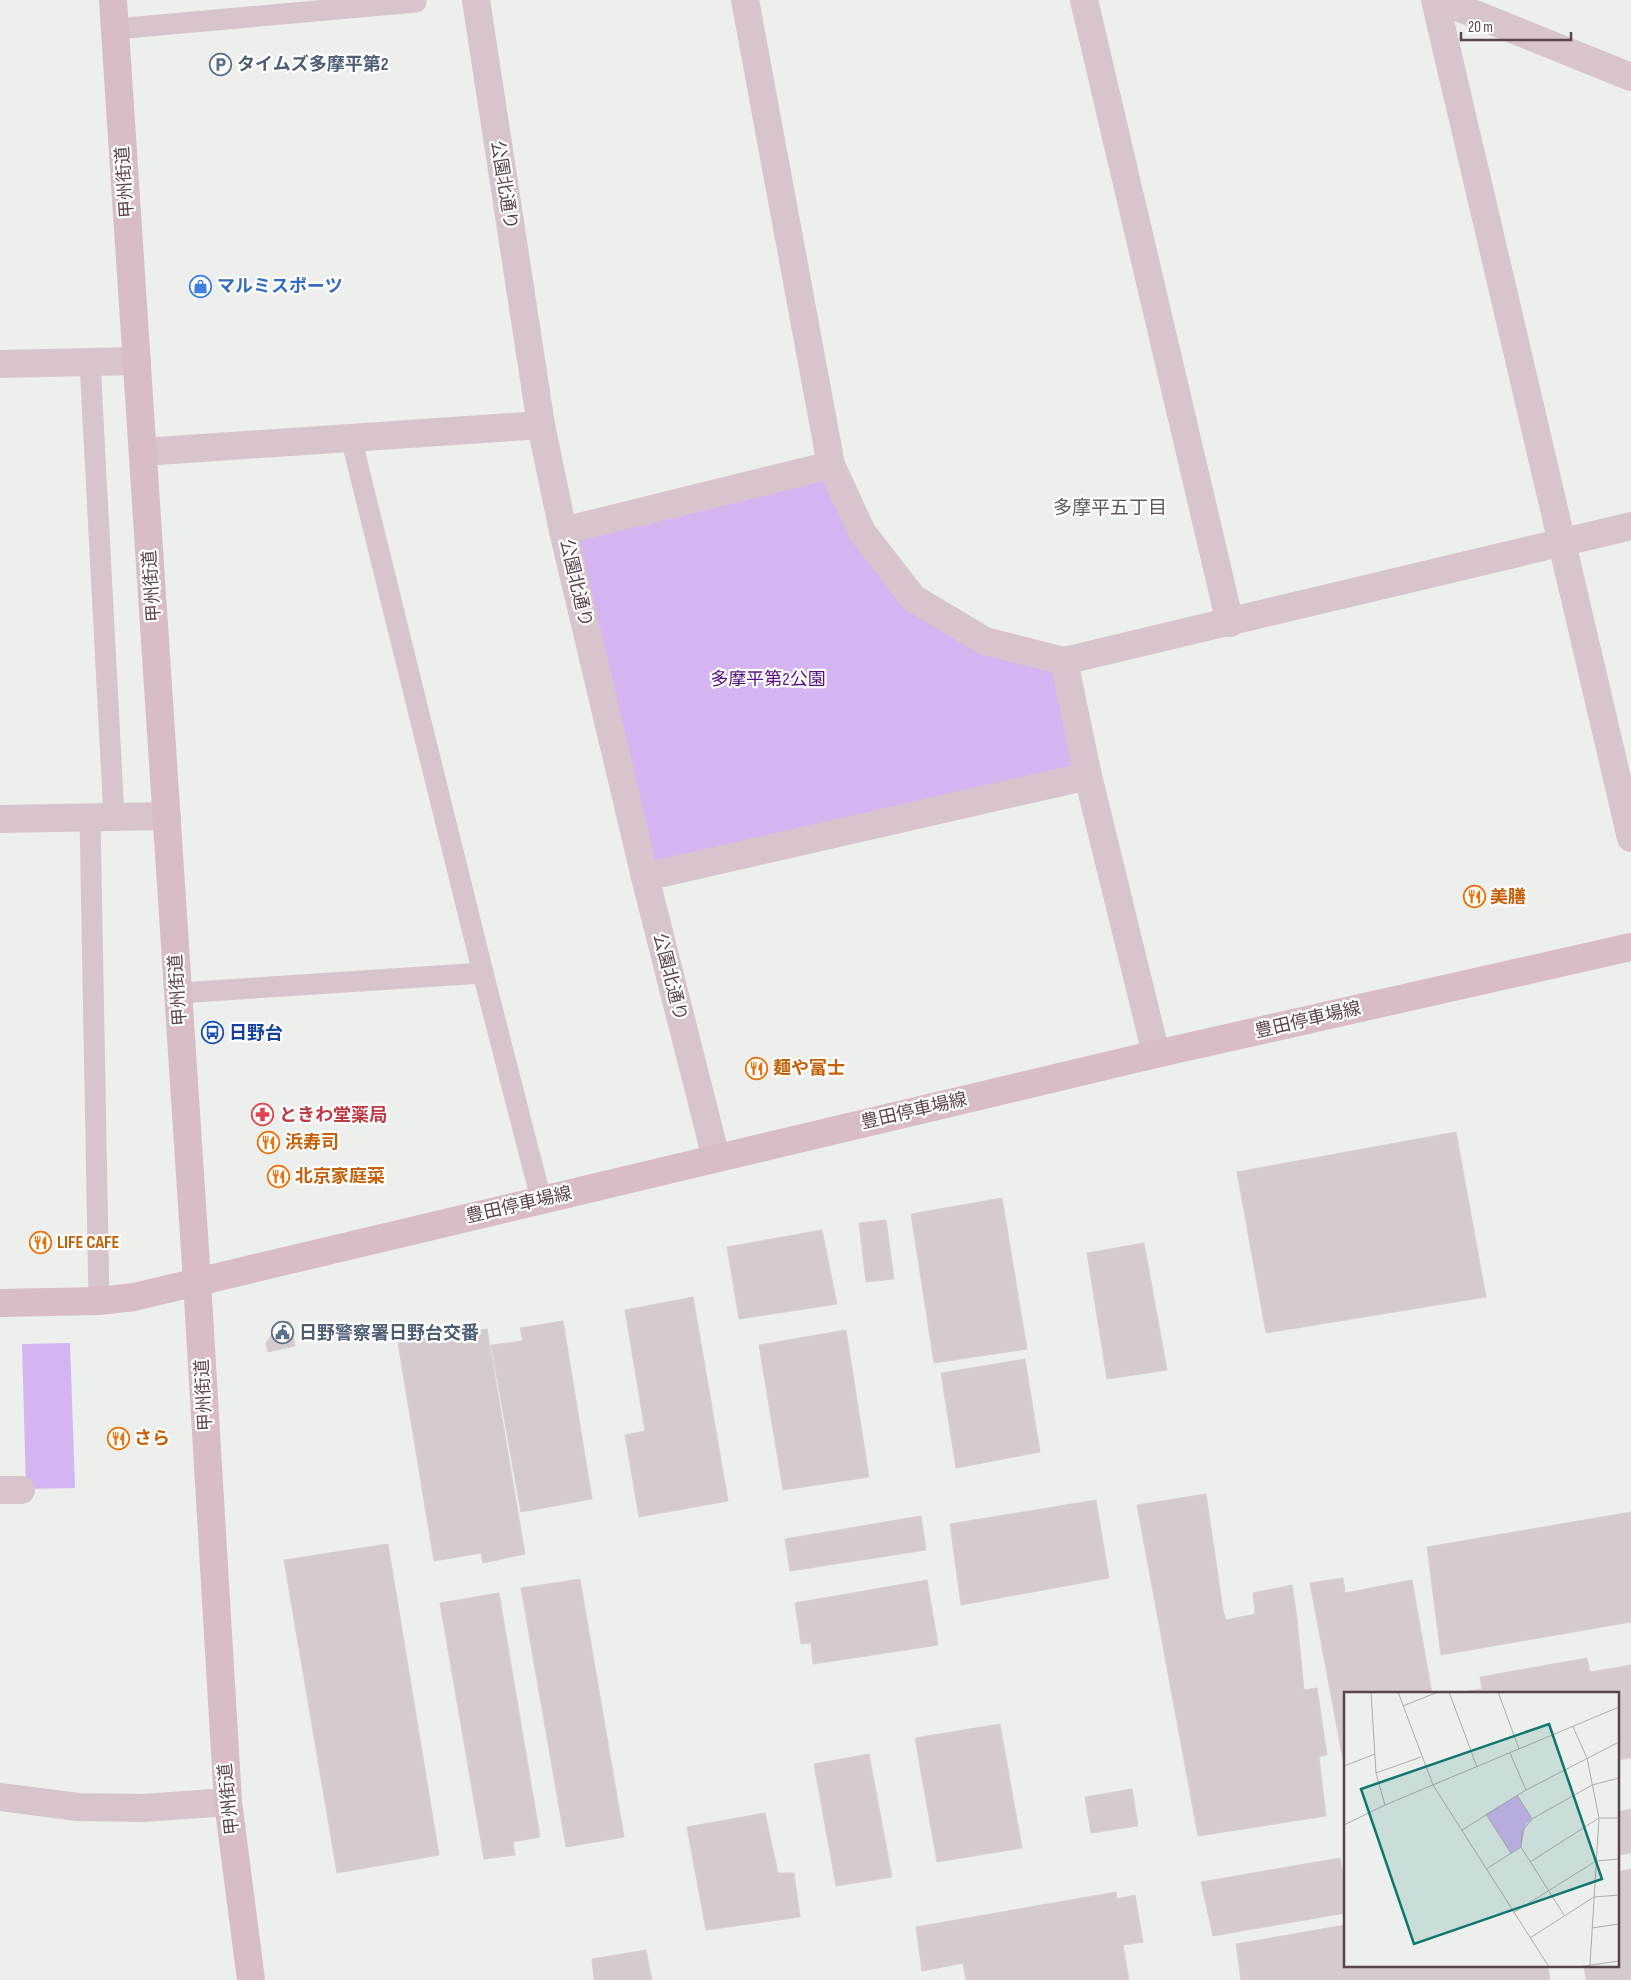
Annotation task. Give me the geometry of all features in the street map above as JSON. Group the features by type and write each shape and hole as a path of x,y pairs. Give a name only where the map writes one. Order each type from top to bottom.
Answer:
{"main road":[{"name":"甲州街道","path":"113,0 197,1281 228,1802 252,1980"},
{"name":"豊田停車場線","path":"0,1303 99,1301 134,1297 1156,1054 1631,947"}],"street":[{"name":"公園北通り","path":"476,0 541,425 645,877 716,1158"},
{"path":"745,0 831,465 862,532 914,598 985,641 1064,661 1562,544 1631,526"},
{"path":"1084,0 1230,623"},
{"path":"1435,0 1631,838"},
{"path":"1440,0 1631,77"},
{"path":"0,364 137,361"},
{"path":"143,452 541,425"},
{"path":"564,531 831,465"},
{"path":"1064,661 1088,776 1156,1054"},
{"path":"645,877 1088,776"},
{"path":"0,819 167,816"},
{"path":"0,1797 78,1807 143,1808 228,1802"}],"lane":[{"path":"115,29 416,2"},
{"path":"90,362 102,817 99,1301"},
{"path":"351,438 483,973 541,1199"},
{"path":"178,993 483,973"}],"green space":[{"name":"多摩平第2公園","path":"831,465 913,598 1064,661 1088,776 645,877 563,531"},
{"path":"70,1343 75,1488 26,1489 22,1344"}],"building":[{"path":"1456,1132 1486,1297 1266,1333 1237,1172"},
{"path":"1002,1198 1027,1349 934,1363 911,1214"},
{"path":"886,1220 894,1279 866,1282 859,1223"},
{"path":"822,1230 837,1304 739,1319 727,1247"},
{"path":"1144,1243 1167,1370 1107,1379 1087,1253"},
{"path":"693,1297 728,1501 639,1517 625,1435 645,1431 625,1310"},
{"name":"日野警察署日野台交番","path":"290,1321 295,1346 268,1352 266,1343 279,1323"},
{"path":"563,1321 592,1499 521,1512 491,1345 523,1341 520,1328"},
{"path":"487,1329 525,1554 483,1563 481,1553 434,1561 398,1343"},
{"path":"846,1330 869,1477 783,1490 759,1345"},
{"path":"1025,1359 1040,1452 956,1468 941,1373"},
{"path":"1206,1494 1226,1620 1255,1614 1253,1593 1292,1585 1304,1690 1317,1688 1327,1755 1319,1757 1326,1816 1198,1836 1137,1505"},
{"path":"1096,1500 1109,1578 961,1605 950,1524"},
{"path":"1631,1512 1631,1622 1441,1655 1427,1547"},
{"path":"921,1516 926,1550 790,1571 785,1539"},
{"path":"388,1544 439,1855 337,1873 284,1560"},
{"path":"1343,1578 1345,1593 1412,1580 1432,1692 1344,1692 1344,1765 1310,1583"},
{"path":"580,1579 624,1837 566,1847 521,1588"},
{"path":"927,1580 938,1645 813,1664 811,1643 801,1644 795,1603"},
{"path":"499,1593 540,1837 513,1842 515,1855 484,1859 440,1603"},
{"path":"1587,1658 1590,1672 1631,1665 1631,1758 1618,1760 1618,1692 1468,1692 1482,1689 1480,1677"},
{"path":"1000,1724 1022,1848 937,1862 915,1738"},
{"path":"869,1754 892,1877 836,1886 814,1764"},
{"path":"1132,1789 1138,1826 1091,1833 1085,1797"},
{"path":"1631,1809 1631,1853 1618,1855 1618,1812"},
{"path":"765,1813 778,1873 794,1873 800,1917 706,1930 687,1827"},
{"path":"1340,1858 1344,1880 1344,1913 1213,1936 1201,1882"},
{"path":"1631,1869 1631,1980 1586,1980 1584,1968 1618,1968 1618,1872"},
{"path":"1116,1892 1117,1899 1135,1895 1143,1942 1123,1945 1129,1980 966,1980 963,1963 922,1971 916,1927"},
{"path":"1344,1925 1344,1968 1548,1968 1550,1980 1241,1980 1236,1944"},
{"path":"646,1950 652,1980 594,1980 592,1959"}],"place":[{"name":"タイムズ多摩平第2","path":"221,64"},
{"name":"マルミスポーツ","path":"201,286"},
{"name":"美膳","path":"1474,897"},
{"name":"日野台","path":"213,1033"},
{"name":"麺や富士","path":"757,1068"},
{"name":"ときわ堂薬局","path":"263,1115"},
{"name":"浜寿司","path":"269,1142"},
{"name":"北京家庭菜","path":"279,1176"},
{"name":"LIFE CAFE","path":"41,1242"},
{"name":"日野警察署日野台交番","path":"283,1333"},
{"name":"さら","path":"118,1438"}],"district":[{"name":"多摩平五丁目","path":"1110,508"}]}
